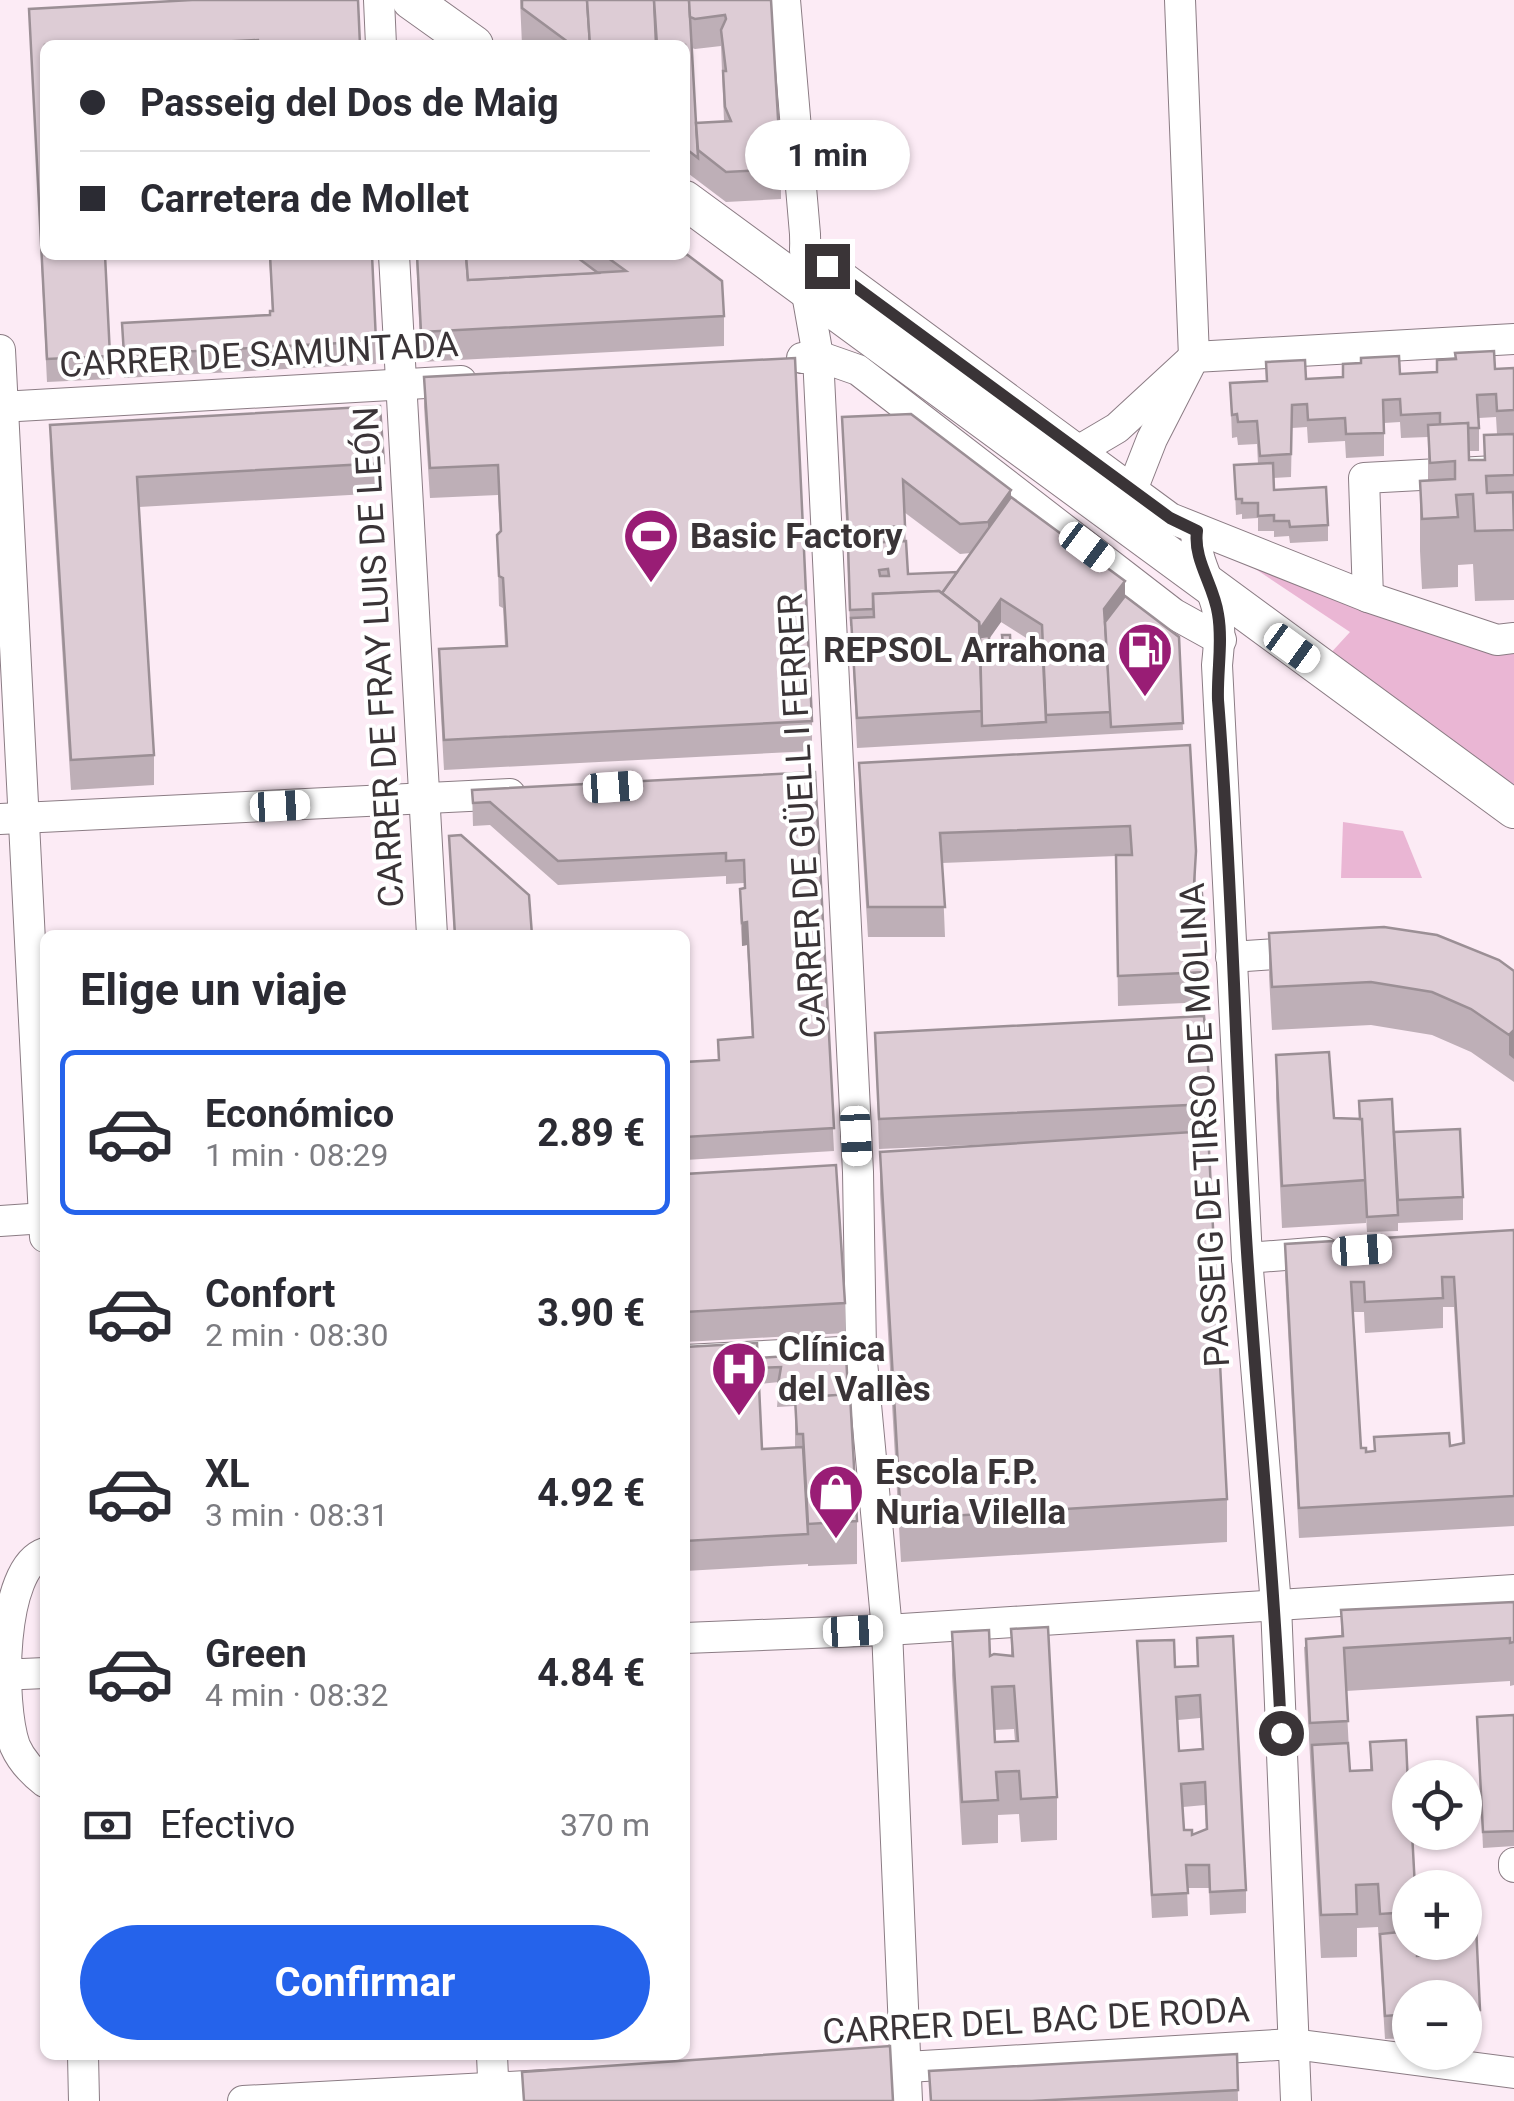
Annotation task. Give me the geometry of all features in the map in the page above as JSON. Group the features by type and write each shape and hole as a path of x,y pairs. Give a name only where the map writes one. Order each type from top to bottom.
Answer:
{"main road":[{"path":"411,0 467,40"},
{"path":"690,204 806,288 1068,463 1210,585 1514,809"}],"street":[{"path":"378,0 381,40"},
{"name":"CARRER DE GÜELL I FERRER","path":"785,0 806,288 818,356 828,772 858,1172 862,1352 886,1630 908,2101"},
{"path":"1132,490 1152,438 1194,358 1180,0"},
{"path":"805,249 1068,463 1132,490 1170,518 1197,531 1497,640 1514,638"},
{"name":"CARRER DE FRAY LUIS DE LEÓN","path":"394,260 432,930"},
{"path":"1058,525 1054,501 1068,463 1117,428 1194,358 1514,339"},
{"path":"0,350 12,818 40,1168"},
{"path":"768,361 818,356 858,370 1174,614 1221,640 1270,631"},
{"name":"CARRER DE SAMUNTADA","path":"1,407 480,380"},
{"path":"1368,596 1364,478 1514,470"},
{"name":"PASSEIG DE TIRSO DE MOLINA","path":"1197,531 1197,552 1210,585 1221,640 1217,664 1231,957 1231,1151 1247,1258 1276,1605 1296,2101"},
{"path":"1184,753 1222,751"},
{"path":"828,772 876,770"},
{"path":"12,818 543,792"},
{"path":"1231,957 1329,950"},
{"path":"820,1174 896,1170"},
{"path":"0,1221 40,1218"},
{"path":"1247,1258 1362,1250"},
{"path":"690,1360 862,1352"},
{"path":"40,1556 20,1568 9,1587 0,1647 0,1675 14,1744 27,1768 40,1778"},
{"path":"690,1638 886,1630 1514,1590"},
{"path":"0,1675 40,1673"},
{"name":"CARRER DEL BAC DE RODA","path":"867,2069 1293,2044 1514,2073"},
{"path":"83,2060 84,2101"},
{"path":"492,2060 494,2094"},
{"path":"243,2101 494,2094 592,2082"}],"shaded area":[{"path":"1251,566 1514,653 1514,793 1328,656 1350,632"},
{"path":"1343,822 1403,831 1422,878 1341,878"}],"building":[{"path":"192,0 358,0 360,40 40,40 40,223 29,9"},
{"path":"522,0 587,0 590,40 565,40 522,8"},
{"path":"587,0 654,0 656,40 590,40"},
{"path":"654,0 689,0 698,158 690,152 690,40 657,40"},
{"path":"689,0 771,0 781,169 726,172 698,150 696,123 731,121 725,107 723,71 721,30 726,19 725,15 690,17"},
{"path":"690,257 722,281 724,316 421,332 417,260 466,260 468,280 626,271 611,260 690,260"},
{"path":"42,260 105,260 110,356 47,359"},
{"path":"270,260 372,260 376,341 124,355 122,323 270,315"},
{"path":"466,260 581,260 598,273 468,280"},
{"path":"1494,351 1495,369 1514,368 1514,410 1497,411 1496,394 1477,395 1479,428 1468,428 1468,423 1440,425 1440,413 1401,415 1400,399 1383,400 1384,433 1346,434 1345,418 1308,420 1307,404 1292,405 1291,454 1260,456 1257,421 1238,422 1237,414 1232,415 1230,383 1267,381 1266,362 1305,360 1306,379 1343,377 1343,364 1361,363 1361,358 1399,356 1400,374 1437,372 1437,360 1456,359 1455,353"},
{"name":"Basic Factory","path":"795,358 812,721 444,740 439,649 507,646 503,578 499,576 498,465 430,468 424,377"},
{"path":"380,406 384,463 137,477 154,755 71,760 50,425"},
{"path":"911,414 1011,490 988,522 960,524 903,480 905,526 848,529 842,417"},
{"path":"1468,423 1469,460 1485,460 1484,435 1514,434 1514,475 1486,476 1487,493 1513,492 1514,530 1475,531 1473,494 1456,495 1458,517 1422,519 1420,481 1455,479 1455,461 1430,463 1428,425"},
{"path":"1273,463 1274,490 1326,487 1328,525 1290,527 1289,521 1274,521 1274,515 1258,516 1258,503 1236,499 1234,465"},
{"path":"1011,497 1125,581 1104,609 1111,712 1046,715 1042,625 1001,599 980,629 979,622 942,593"},
{"path":"906,541 908,574 957,572 942,593 873,594 873,609 850,610 848,544"},
{"path":"939,591 979,622 982,711 857,718 851,618 874,617 873,594"},
{"name":"REPSOL Arrahona","path":"1125,596 1179,637 1183,723 1111,727 1105,622"},
{"path":"1002,635 1010,635 1011,661 1043,659 1046,722 982,726 980,637 989,636 989,644 1003,643"},
{"path":"1190,745 1194,885 1202,893 1207,972 1118,976 1116,855 1132,855 1130,826 940,833 945,907 868,907 859,763"},
{"path":"815,772 834,1128 690,1137 690,1062 719,1060 718,1040 753,1037 747,922 742,923 740,889 745,888 744,860 726,861 726,853 558,861 490,802 473,803 472,790"},
{"path":"461,835 529,895 532,930 455,930 449,836"},
{"path":"1384,927 1437,935 1499,960 1514,971 1514,1030 1509,1035 1471,1009 1432,992 1371,982 1272,987 1269,933"},
{"path":"1204,1016 1211,1104 879,1119 875,1033"},
{"path":"1329,1052 1334,1118 1362,1119 1366,1180 1282,1186 1276,1055"},
{"path":"1392,1099 1398,1215 1367,1217 1359,1101"},
{"path":"1460,1129 1463,1197 1398,1200 1394,1132"},
{"path":"1208,1131 1227,1499 901,1519 880,1152"},
{"path":"836,1165 845,1303 690,1312 690,1174"},
{"path":"1514,1230 1514,1496 1299,1508 1285,1244","holes":["1442,1277 1454,1277 1464,1443 1450,1446 1449,1433 1374,1437 1375,1451 1366,1452 1366,1448 1361,1448 1351,1282 1364,1282 1365,1302 1443,1298"]},
{"path":"757,1343 762,1449 803,1447 808,1534 690,1541 690,1347"},
{"path":"846,1352 848,1395 810,1397 809,1390 777,1391 781,1367 758,1368 758,1358"},
{"path":"850,1394 857,1521 808,1524 803,1434 797,1434 795,1398"},
{"path":"1514,1602 1514,1642 1510,1643 1510,1638 1344,1648 1348,1721 1310,1723 1306,1639 1343,1636 1341,1610"},
{"path":"1048,1627 1057,1797 1021,1799 1019,1771 996,1772 998,1800 962,1802 952,1632 989,1630 990,1656 1013,1656 1011,1629","holes":["1014,1686 1018,1741 995,1742 992,1687"]},
{"path":"1233,1636 1246,1890 1210,1892 1209,1865 1186,1865 1188,1893 1152,1895 1137,1641 1174,1640 1175,1667 1198,1666 1197,1638","holes":["1200,1695 1203,1749 1179,1751 1176,1697","1205,1782 1207,1829 1192,1835 1192,1830 1184,1830 1181,1784"]},
{"path":"1514,1715 1514,1831 1483,1832 1477,1717"},
{"path":"1406,1740 1407,1760 1392,1760 1392,1850 1413,1850 1414,1870 1392,1870 1392,1913 1380,1914 1378,1884 1356,1885 1357,1914 1321,1915 1312,1745 1348,1743 1350,1771 1372,1770 1370,1742"},
{"path":"1392,1933 1392,1960 1478,1960 1479,1980 1392,1980 1392,2015 1385,2016 1380,1934"},
{"path":"890,2046 893,2101 524,2101 522,2072"},
{"path":"1237,2054 1238,2090 1032,2101 931,2101 929,2071"}],"place":[{"name":"Basic Factory","path":"651,585"},
{"name":"REPSOL Arrahona","path":"1145,699"},
{"name":"Clínica del Vallès","path":"739,1418"},
{"name":"Escola F.P. Nuria Vilella","path":"836,1541"}],"route":[{"path":"827,266 1170,518 1197,531 1197,552 1218,611 1221,640 1218,700 1247,1258 1272,1551 1281,1733"}]}
